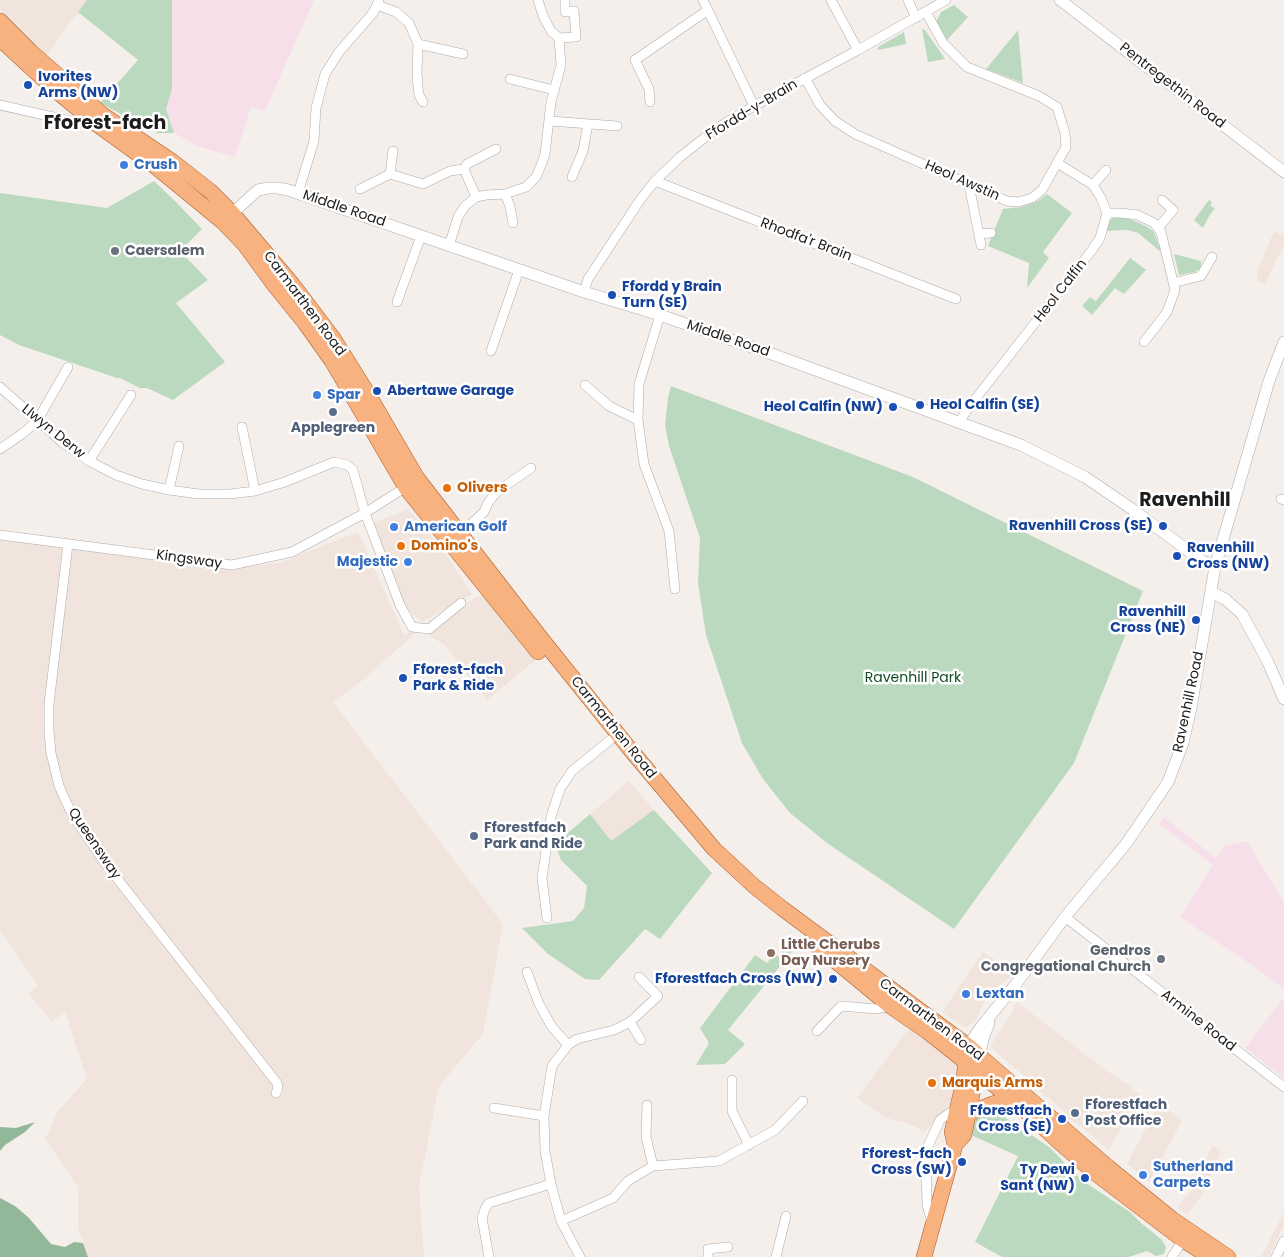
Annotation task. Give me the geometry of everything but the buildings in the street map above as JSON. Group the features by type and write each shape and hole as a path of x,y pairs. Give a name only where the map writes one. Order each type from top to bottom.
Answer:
{"main road":[{"path":"0,20 99,119"},
{"path":"0,39 54,89 99,119"},
{"name":"Carmarthen Road","path":"99,119 156,166 228,217 293,285 333,338 368,394 411,483 649,789 688,834 722,869 759,902 890,1006 974,1063 1110,1168 1172,1220 1228,1257"},
{"name":"Carmarthen Road","path":"411,483 460,534 629,748 714,849 754,886 968,1046 974,1063 1095,1173 1183,1240 1210,1257"},
{"path":"924,1257 955,1146 964,1135 962,1112 974,1063"},
{"path":"962,1112 995,1102 1007,1103 1022,1108"}],"street":[{"path":"538,0 543,16 551,31 559,38 576,37 574,11 566,12 564,0"},
{"path":"703,0 754,106"},
{"path":"831,0 858,50"},
{"path":"908,0 916,18"},
{"name":"Ffordd-y-Brain","path":"584,292 588,280 628,217 655,181 680,157 717,128 754,106 946,0"},
{"name":"Pentregethin Road","path":"1060,0 1284,172"},
{"path":"298,193 314,140 316,108 325,74 339,52 372,13 378,3 396,12 409,23 418,44 417,80 419,95 423,102"},
{"path":"650,102 650,89 634,60 708,10"},
{"name":"Heol Awstin","path":"805,78 820,105 835,120 854,134 1007,201 1018,202 1032,198 1042,190 1066,147 1057,107 1039,96 967,67 943,43 926,12"},
{"path":"449,246 458,217 465,206 476,197 505,194 526,187 536,177 545,154 551,102 561,65 559,38"},
{"path":"418,44 463,54"},
{"path":"510,78 554,90"},
{"path":"0,106 78,123 99,119"},
{"path":"550,121 616,126"},
{"path":"572,177 583,151 588,124"},
{"path":"464,169 467,164 496,149"},
{"path":"390,174 393,151"},
{"path":"1057,163 1094,185 1107,213 1120,212 1138,215 1154,223 1161,232 1176,290 1168,312 1144,342"},
{"path":"464,169 476,197"},
{"path":"360,189 390,174 423,184 450,171 464,169"},
{"path":"1094,185 1106,170"},
{"name":"Rhodfa'r Brain","path":"655,181 956,299"},
{"path":"969,185 981,244"},
{"name":"Middle Road","path":"228,217 258,190 278,188 298,193 584,292 660,315 1021,445 1085,477 1202,561 1215,567"},
{"path":"505,194 510,206 513,223"},
{"path":"1158,228 1173,210 1162,200"},
{"name":"Heol Calfin","path":"959,422 1092,250 1102,232 1107,213"},
{"path":"979,234 991,233"},
{"path":"398,302 421,236"},
{"path":"1173,283 1201,276 1212,257"},
{"path":"491,351 519,270"},
{"path":"660,315 639,384 638,420 644,464 669,531 675,589"},
{"name":"Ravenhill Road","path":"968,1046 1065,917 1126,844 1168,782 1183,743 1191,708 1215,567 1266,390 1284,342"},
{"path":"0,449 37,421 68,367"},
{"path":"585,385 609,406 638,420"},
{"name":"Llwyn Derw","path":"0,387 63,443 89,461 116,475 142,484 198,494 230,494 255,491 286,482 334,462 343,463 353,470 365,513"},
{"path":"89,461 131,395"},
{"path":"242,427 255,491"},
{"path":"169,490 179,446"},
{"path":"460,534 484,512 494,495 531,468"},
{"name":"Kingsway","path":"0,535 232,565 292,552 365,513 411,483"},
{"path":"365,513 400,605 412,627 429,629 461,603"},
{"name":"Queensway","path":"68,544 48,711 51,753 59,786 77,822 105,863 277,1082 278,1088 276,1093"},
{"path":"1211,592 1225,599 1242,614 1267,660 1284,699"},
{"path":"547,918 542,878 551,817 560,790 572,771 610,740"},
{"name":"Armine Road","path":"1065,917 1284,1087"},
{"path":"527,972 538,1004 552,1027 568,1045"},
{"path":"580,1257 561,1222 545,1151 544,1116 552,1066 568,1045 577,1039 614,1030 630,1022 658,996 639,977"},
{"path":"817,1031 841,1006 876,1010 890,1006"},
{"name":"Ravenhill Road","path":"974,1063 993,1012"},
{"path":"630,1022 641,1040"},
{"path":"732,1080 732,1111 749,1145"},
{"path":"561,1222 613,1198 628,1181 653,1166 719,1161 775,1130 803,1102"},
{"path":"648,1105 646,1137 653,1166"},
{"path":"494,1108 544,1116"},
{"path":"933,1225 927,1205 926,1161 928,1146 940,1120 948,1114 962,1112"},
{"path":"489,1257 482,1218 484,1209 489,1203 551,1184"},
{"path":"776,1257 786,1216"},
{"path":"1172,1257 1183,1240"},
{"path":"1276,1257 1284,1241"},
{"path":"708,1257 708,1249 728,1247"}],"shaded area":[{"path":"0,0 87,0 45,57 0,10"},
{"path":"172,0 314,0 265,111 251,107 235,157 200,147 174,133 166,109 172,89"},
{"path":"1274,231 1284,236 1284,244 1265,284 1257,281 1258,269"},
{"path":"408,509 443,550 472,594 422,622 405,607 373,523"},
{"path":"358,532 404,635 483,594 537,659 487,700 445,645 419,630 363,680 333,702 503,924 483,1034 439,1086 419,1187 424,1257 88,1257 78,1227 78,1187 45,1139 58,1111 87,1079 65,1012 52,1022 28,993 38,986 0,930 0,540 85,549 228,569 279,563"},
{"path":"629,781 654,810 611,842 590,814"},
{"path":"1164,817 1216,858 1224,846 1247,841 1284,902 1284,989 1180,917 1213,865 1159,824"},
{"path":"983,952 1015,973 985,1000 976,1020 966,1027 942,1012"},
{"path":"1284,997 1284,1078 1245,1048"},
{"path":"1017,1002 1107,1071 1132,1087 1131,1090 1140,1094 1109,1150 1077,1123 1067,1118 1068,1115 991,1048"},
{"path":"911,1026 958,1066 956,1089 948,1108 924,1132 910,1124 886,1118 857,1098"},
{"path":"1158,1105 1182,1121 1149,1182 1127,1164"},
{"path":"1213,1145 1221,1151 1203,1193 1187,1215 1178,1207 1194,1187"},
{"path":"1284,1212 1284,1225 1269,1257 1261,1257"}],"green space":[{"path":"87,0 172,0 172,89 166,109 174,133 157,133 100,103 138,60 78,12"},
{"path":"954,5 968,17 947,40 936,22 941,12"},
{"path":"922,29 925,30 945,59 928,62"},
{"path":"1018,30 1023,83 986,69"},
{"path":"904,32 906,44 878,50 878,47"},
{"path":"154,181 202,229 180,251 208,280 176,303 225,362 173,400 147,388 140,388 120,378 19,345 0,335 0,193 107,208"},
{"path":"1047,194 1072,213 1043,252 1049,258 1027,288 1029,263 988,246 1003,209 1021,207 1038,201"},
{"path":"1209,200 1212,202 1210,206 1215,208 1203,228 1194,220"},
{"path":"1122,217 1146,226 1154,232 1161,252 1138,233 1128,230 1106,231 1108,222 1113,218"},
{"path":"1174,254 1201,261 1201,268 1195,272 1179,275"},
{"path":"1130,258 1146,270 1124,294 1115,288 1092,315 1082,306 1090,297 1096,301"},
{"name":"Ravenhill Park","path":"671,386 913,477 1143,591 1074,763 954,929 827,843 790,813 763,779 742,743 706,635 698,583 700,538 669,446 665,425"},
{"path":"654,810 712,873 660,939 645,929 599,980 585,979 548,954 522,928 573,921 584,908 587,886 561,860 555,844 590,814 611,841"},
{"path":"790,936 799,943 728,1030 745,1044 725,1064 696,1065 709,1043 700,1028 755,955 767,963 774,954 779,957"},
{"path":"991,1112 1003,1116 1049,1147 1083,1181 1130,1212 1162,1240 1166,1247 1164,1254 1156,1256 1147,1251 1129,1257 1002,1257 975,1242 1018,1156 973,1136 971,1126 976,1119 982,1114"},
{"path":"35,1122 0,1151 0,1127 16,1128"},
{"path":"0,1198 15,1206 29,1218 51,1244 65,1247 74,1242 83,1243 88,1257 0,1257"}],"place":[{"name":"Ivorites Arms (NW)","path":"28,85"},
{"name":"Crush","path":"124,165"},
{"name":"Caersalem","path":"115,251"},
{"name":"Ffordd y Brain Turn (SE)","path":"612,295"},
{"name":"Abertawe Garage","path":"377,391"},
{"name":"Spar","path":"317,395"},
{"name":"Heol Calfin (SE)","path":"920,405"},
{"name":"Heol Calfin (NW)","path":"893,407"},
{"name":"Applegreen","path":"333,412"},
{"name":"Olivers","path":"447,488"},
{"name":"Ravenhill Cross (SE)","path":"1163,526"},
{"name":"American Golf","path":"394,527"},
{"name":"Domino's","path":"401,546"},
{"name":"Ravenhill Cross (NW)","path":"1177,556"},
{"name":"Majestic","path":"408,562"},
{"name":"Ravenhill Cross (NE)","path":"1196,620"},
{"name":"Fforest-fach Park & Ride","path":"403,678"},
{"name":"Fforestfach Park and Ride","path":"474,836"},
{"name":"Little Cherubs Day Nursery","path":"771,953"},
{"name":"Gendros Congregational Church","path":"1161,959"},
{"name":"Fforestfach Cross (NW)","path":"833,979"},
{"name":"Lextan","path":"966,994"},
{"name":"Marquis Arms","path":"932,1083"},
{"name":"Fforestfach Post Office","path":"1075,1113"},
{"name":"Fforestfach Cross (SE)","path":"1062,1119"},
{"name":"Fforest-fach Cross (SW)","path":"962,1162"},
{"name":"Sutherland Carpets","path":"1143,1175"},
{"name":"Ty Dewi Sant (NW)","path":"1085,1178"}],"district":[{"name":"Fforest-fach","path":"105,124"},
{"name":"Ravenhill","path":"1185,501"}]}
